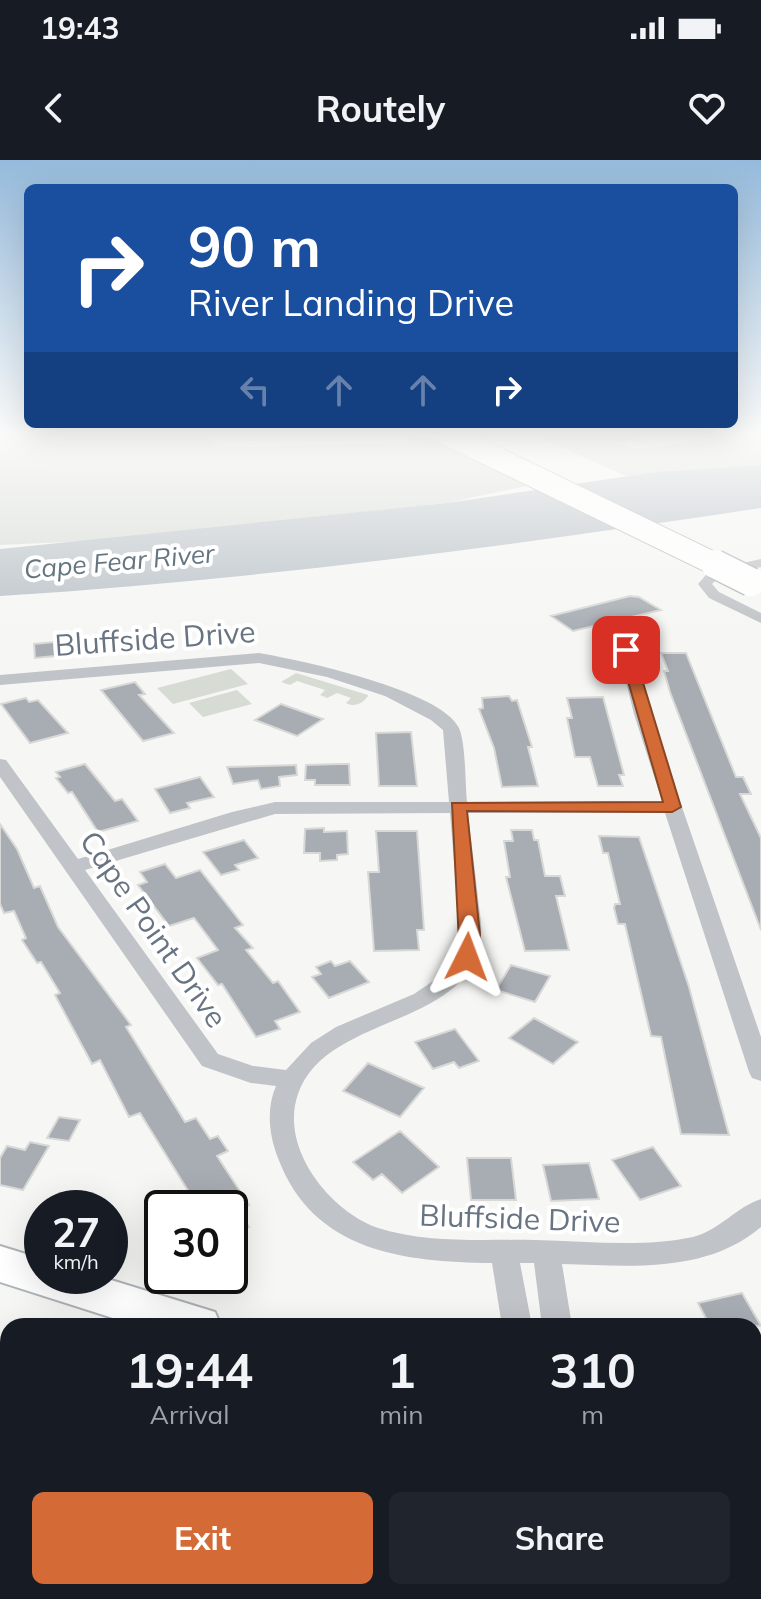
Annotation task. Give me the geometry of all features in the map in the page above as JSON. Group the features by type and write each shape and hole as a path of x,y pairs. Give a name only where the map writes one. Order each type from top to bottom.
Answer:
{"highway":[{"path":"598,499 758,573"}],"main road":[{"path":"0,1264 173,1318"}],"street":[{"path":"758,573 715,573 705,584 714,595 761,619"},
{"path":"626,650 672,807 761,1072"},
{"name":"Bluffside Drive","path":"0,680 243,658 294,664 415,701 443,719 451,729 471,935 467,957 454,977 433,994 333,1036 311,1053 292,1080 283,1101 287,1151 301,1179 328,1211 371,1237 443,1251 677,1252 736,1231 761,1210"},
{"name":"Cape Point Drive","path":"0,764 210,1060 251,1074 292,1080"},
{"path":"74,867 239,816 275,808 672,807"},
{"path":"504,1251 516,1318"},
{"path":"546,1252 556,1318"}],"shaded area":[{"path":"0,499 465,499 87,541 0,545"},
{"path":"231,669 248,684 173,704 157,688"},
{"path":"296,673 368,696 361,703 353,705 346,703 351,698 337,693 327,698 320,695 325,690 297,681 290,685 281,682"},
{"path":"237,690 252,704 203,717 189,703"}],"water":[{"name":"Cape Fear River","path":"473,499 761,499 761,508 571,536 287,571 0,596 0,549"}],"building":[{"path":"630,596 639,597 661,610 573,631 551,616"},
{"path":"54,642 55,656 35,658 34,644"},
{"path":"661,653 686,653 736,777 743,777 751,794 740,794 761,838 761,930 670,692 664,671 668,671"},
{"path":"135,682 145,694 139,695 174,733 143,741 101,690"},
{"path":"509,696 512,701 517,700 532,747 528,747 538,786 502,787 494,748 479,709 483,708 482,698"},
{"path":"603,697 624,775 619,775 623,786 598,786 590,757 575,757 567,718 572,718 567,698"},
{"path":"26,698 29,702 38,700 68,733 30,743 1,704"},
{"path":"281,704 323,719 297,736 255,720"},
{"path":"411,732 417,786 379,786 376,733"},
{"path":"85,764 115,801 122,799 138,821 98,832 72,792 68,793 56,778 60,777 56,772"},
{"path":"349,764 350,785 315,785 315,780 305,780 306,765"},
{"path":"296,765 297,775 279,777 280,786 261,789 258,780 233,784 227,767"},
{"path":"200,777 214,797 187,803 190,808 170,813 155,789"},
{"path":"0,824 17,849 34,888 40,886 58,927 131,1025 126,1027 185,1122 196,1118 210,1139 218,1136 228,1151 217,1156 239,1190 188,1190 140,1113 129,1117 100,1060 92,1064 55,995 60,993 41,962 37,963 22,940 26,938 14,911 4,913 0,904"},
{"path":"324,828 324,832 347,831 348,854 337,855 337,860 320,861 320,853 304,853 305,829"},
{"path":"511,830 532,830 534,840 538,840 545,876 560,876 565,896 556,896 569,950 525,951 506,877 510,877 504,841 513,841"},
{"path":"376,831 417,831 424,930 417,930 419,950 374,951 368,872 379,872"},
{"path":"599,836 639,837 689,987 729,1135 681,1134 661,1037 651,1036 625,924 618,924 614,908 615,904 620,904 608,853 603,853"},
{"path":"244,840 258,858 235,865 239,870 221,875 203,852"},
{"path":"165,864 176,878 200,870 243,925 235,928 253,948 246,950 273,983 278,981 300,1012 275,1021 280,1029 256,1037 222,984 218,985 197,958 218,950 194,918 169,926 138,885 147,882 140,872"},
{"path":"331,961 335,966 350,961 369,982 329,998 312,977 321,974 316,967"},
{"path":"511,965 550,976 535,1002 496,990"},
{"path":"534,1018 578,1042 553,1064 509,1038"},
{"path":"455,1029 479,1061 459,1068 454,1062 433,1069 415,1042"},
{"path":"368,1063 424,1088 400,1117 343,1091"},
{"path":"59,1117 80,1120 69,1141 47,1138"},
{"path":"400,1131 439,1167 402,1193 382,1174 373,1180 353,1162"},
{"path":"30,1142 49,1146 23,1190 0,1185 0,1158 7,1146 25,1150"},
{"path":"653,1147 681,1186 640,1200 612,1160"},
{"path":"467,1158 511,1158 516,1200 471,1200"},
{"path":"589,1163 599,1199 551,1201 543,1165"},
{"path":"742,1293 756,1318 706,1318 698,1303"}],"route":[{"path":"467,957 471,935 458,806 672,807 642,714 626,650"}]}
